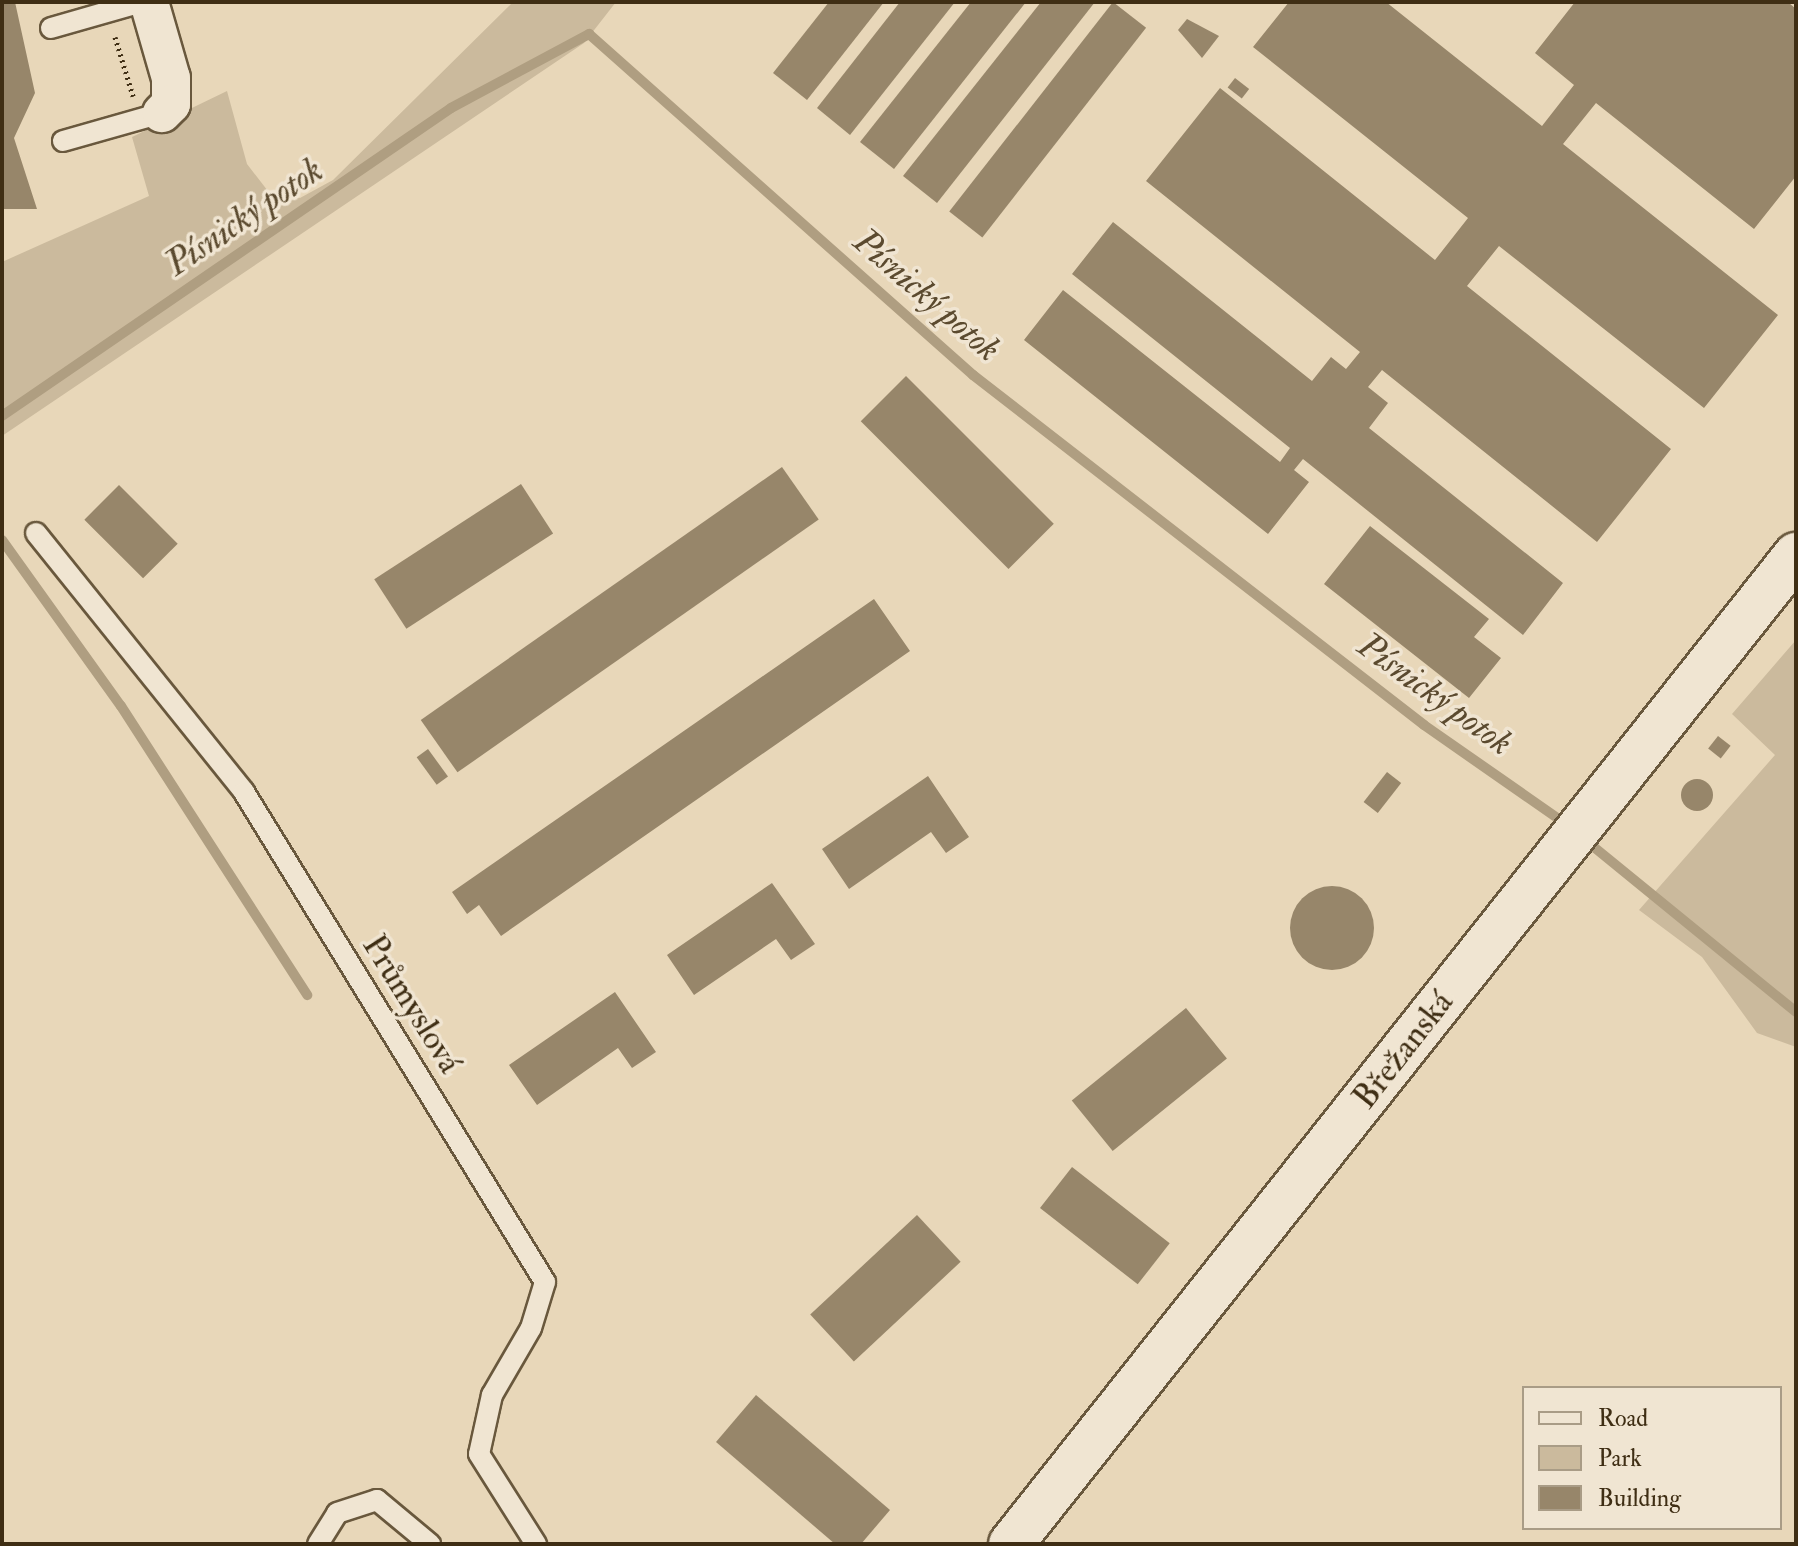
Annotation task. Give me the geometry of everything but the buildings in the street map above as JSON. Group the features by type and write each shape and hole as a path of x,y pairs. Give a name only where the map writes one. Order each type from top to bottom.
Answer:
{"street":[{"path":"149,2 171,78 171,104 151,117"},
{"name":"Břežanská","path":"1011,1544 1560,847 1796,555"}],"lane":[{"path":"51,28 142,2"},
{"path":"63,141 151,117"},
{"name":"Průmyslová","path":"36,533 244,792 545,1282 531,1328 492,1395 479,1454 536,1544"},
{"path":"318,1544 337,1513 377,1500 430,1544"}],"path":[{"path":"108,12 151,117"}],"green space":[{"path":"513,2 616,2 584,43 2,436 2,262 149,196 132,137 227,91 247,164 271,195 300,198 333,180"},
{"path":"1796,640 1796,1047 1757,1033 1702,957 1639,910 1775,755 1732,714"}],"waterway":[{"name":"Písnický potok","path":"2,416 451,108 589,34 973,375 1424,725 1569,826"},
{"path":"2,540 121,706 307,995"},
{"name":"Písnický potok","path":"1584,839 1796,1012"}]}
